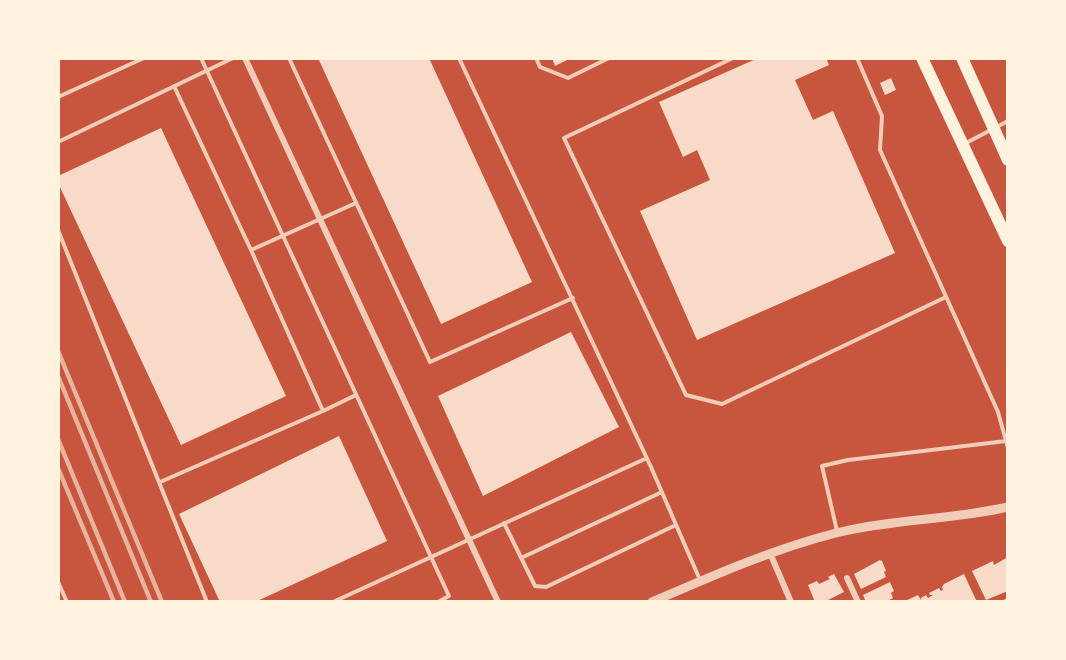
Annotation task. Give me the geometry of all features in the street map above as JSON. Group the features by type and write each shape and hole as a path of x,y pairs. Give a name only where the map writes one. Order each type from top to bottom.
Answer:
{"main road":[{"path":"922,58 1008,241"},
{"path":"962,58 1008,160"}],"street":[{"path":"245,58 498,602"},
{"path":"652,602 770,553 837,533 1008,507"},
{"path":"770,553 791,602"},
{"path":"847,578 858,602"}],"lane":[{"path":"58,97 144,58"},
{"path":"201,58 449,596 438,602"},
{"path":"58,142 233,58"},
{"path":"289,58 430,362 573,298"},
{"path":"459,58 647,458 700,581"},
{"path":"536,58 540,67 568,78 609,58"},
{"path":"733,58 564,138 686,395 722,404 946,297"},
{"path":"857,58 882,116 880,150 998,412 1008,448"},
{"path":"174,86 323,411"},
{"path":"962,145 1008,121"},
{"path":"251,250 356,203"},
{"path":"58,230 207,602"},
{"path":"160,482 356,395"},
{"path":"837,533 822,466 848,460 1006,441"},
{"path":"333,602 647,458"},
{"path":"521,558 662,492"},
{"path":"504,523 535,586 546,587 676,525"},
{"path":"58,582 67,602"}],"building":[{"path":"318,58 429,58 532,282 441,324"},
{"path":"552,58 571,58 555,66"},
{"path":"758,58 826,58 829,65 795,80 813,120 833,111 895,253 697,340 640,211 710,180 697,150 683,157 659,102"},
{"path":"891,78 896,90 885,95 880,83"},
{"path":"161,128 286,396 181,445 58,183 58,176"},
{"path":"571,332 619,427 483,496 438,396"},
{"path":"339,436 387,541 255,602 220,602 179,514"},
{"path":"1008,557 1008,591 986,600 972,571 993,561 994,565"},
{"path":"880,560 886,571 884,572 886,577 861,589 854,574"},
{"path":"834,574 844,592 824,602 815,602 808,585 817,581 819,584 830,579 828,577"},
{"path":"964,574 977,602 903,602 918,595 921,600 926,595 928,598 933,595 929,593 939,588 943,590 944,584"},
{"path":"890,582 894,591 891,593 893,598 885,602 866,602 863,595"}],"railway":[{"path":"58,351 162,602"},
{"path":"58,376 151,602"},
{"path":"58,439 125,602"},
{"path":"58,468 114,602"}]}
